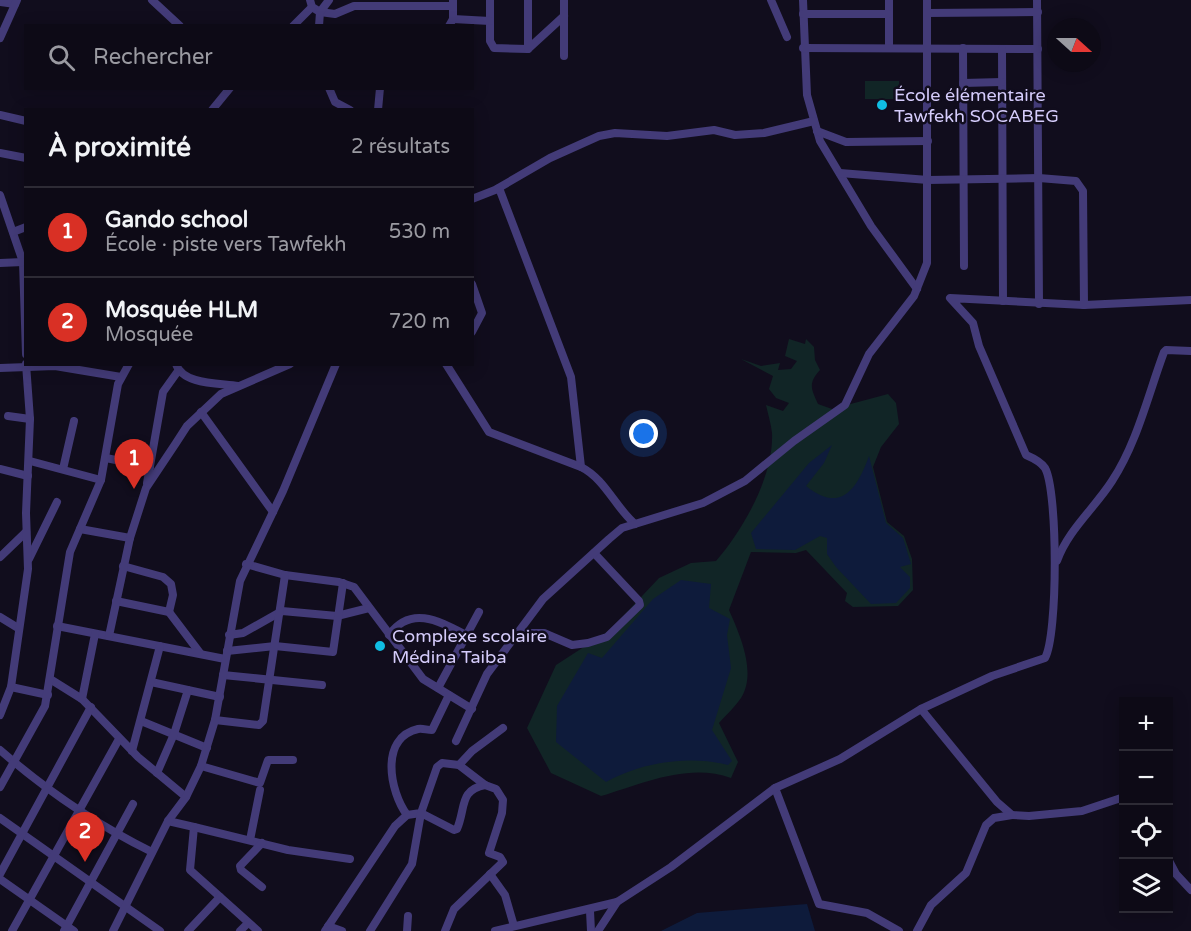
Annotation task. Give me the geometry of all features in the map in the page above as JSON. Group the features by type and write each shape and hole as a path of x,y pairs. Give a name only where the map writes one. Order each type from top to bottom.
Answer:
{"street":[{"path":"152,0 178,24"},
{"path":"319,24 320,12 329,0"},
{"path":"490,0 490,41 493,48 528,49 564,16"},
{"path":"528,0 528,49"},
{"path":"564,0 564,56"},
{"path":"771,0 787,37"},
{"path":"803,0 803,48 807,95 817,131 834,169 840,173 871,226 917,289"},
{"path":"889,0 889,48"},
{"path":"456,741 487,674 554,587 619,530 702,503 745,481 794,441 836,414 845,405 869,354 917,289 927,263 927,0"},
{"path":"1037,0 1040,304"},
{"path":"0,2 16,2 0,38"},
{"path":"295,24 311,4 320,12 339,13 354,6 453,3 451,22 490,21"},
{"path":"927,13 1038,12"},
{"path":"803,14 889,14"},
{"path":"0,22 9,19"},
{"path":"803,48 1038,49"},
{"path":"963,48 964,266"},
{"path":"1002,48 1003,301"},
{"path":"963,83 1002,82"},
{"path":"214,108 228,90"},
{"path":"330,90 335,102 346,108"},
{"path":"378,108 380,90"},
{"path":"0,115 24,121"},
{"path":"474,198 499,188 550,158 599,136 615,133 667,136 714,130 735,135 764,133 814,122"},
{"path":"817,131 846,142 928,141"},
{"path":"0,153 24,158"},
{"path":"840,173 928,180 1039,178 1076,181 1083,191 1084,305"},
{"path":"499,188 571,377 581,467"},
{"path":"0,195 23,262 24,293"},
{"path":"12,231 24,228"},
{"path":"0,263 23,262"},
{"path":"474,290 482,313 474,328"},
{"path":"495,931 617,902 663,873 775,788 840,759 921,709 992,676 1045,658 1052,632 1054,567 1050,494 1045,469 1035,459 1026,455 979,346 976,328 950,298 1084,305 1191,300"},
{"path":"1054,567 1066,539 1113,480 1146,407 1164,352 1166,350 1191,351"},
{"path":"1,710 11,687 28,560 26,532 30,419 26,366"},
{"path":"0,368 55,366 121,377"},
{"path":"0,787 39,722 48,695 70,552 101,480 121,377 128,366"},
{"path":"146,488 187,426 221,394 285,366"},
{"path":"113,931 168,820 186,797 201,766 215,720 234,604 246,564 273,512 335,366"},
{"path":"447,366 489,432 581,467 595,475 621,512 635,524"},
{"path":"109,636 130,538 146,488 163,392 177,368 186,378 240,386"},
{"path":"201,412 273,512"},
{"path":"8,416 30,419"},
{"path":"63,469 74,421"},
{"path":"106,458 150,467"},
{"path":"30,461 101,480"},
{"path":"0,469 28,476"},
{"path":"28,560 57,502"},
{"path":"80,529 130,538"},
{"path":"0,557 26,532"},
{"path":"519,633 544,633 572,645 588,643 607,637 640,605 639,601 594,553"},
{"path":"246,564 285,575 343,583 354,587 423,679 472,709"},
{"path":"123,566 163,577 171,584 173,595 169,612"},
{"path":"215,720 259,725 265,714 285,575"},
{"path":"57,627 200,653 226,655 275,646 333,652 343,583"},
{"path":"116,601 169,612 200,653"},
{"path":"229,635 243,633 280,613 337,616 369,608"},
{"path":"438,688 479,612"},
{"path":"0,617 18,628"},
{"path":"389,635 397,624 414,617 446,625 466,634"},
{"path":"82,699 95,634"},
{"path":"132,751 160,646"},
{"path":"223,675 322,685"},
{"path":"50,679 82,699 119,739 186,797"},
{"path":"151,682 220,697"},
{"path":"11,687 48,695"},
{"path":"157,773 174,734 188,690"},
{"path":"408,815 392,782 392,757 398,743 410,732 420,728 432,730 449,695"},
{"path":"0,874 91,707"},
{"path":"921,709 997,802 1012,815"},
{"path":"141,721 207,748"},
{"path":"468,792 463,768 472,751 503,728"},
{"path":"12,931 119,739"},
{"path":"0,750 46,788 116,834 152,852"},
{"path":"201,766 260,783 268,760 293,760"},
{"path":"370,931 412,864 421,813 437,767 442,763 463,768 496,789 503,800 502,813 489,854 500,857 503,862 454,909 445,931"},
{"path":"342,931 327,928 395,826 408,815 421,813 454,830 457,829 468,792 472,787 485,784"},
{"path":"775,788 819,904 867,913 899,931"},
{"path":"250,840 260,789"},
{"path":"994,818 1082,810 1119,798"},
{"path":"917,931 931,905 966,873 982,833 994,818 997,802"},
{"path":"0,879 68,929 90,881 133,804"},
{"path":"0,818 160,931"},
{"path":"168,820 288,850 350,860"},
{"path":"194,827 190,870 258,931"},
{"path":"262,843 240,866 241,870 262,887"},
{"path":"1173,868 1191,890"},
{"path":"490,874 505,895 512,928"},
{"path":"188,931 220,897"},
{"path":"598,931 617,902"},
{"path":"590,910 591,931"},
{"path":"407,931 408,916"},
{"path":"240,931 248,922"}],"green space":[{"path":"865,81 899,81 899,99 865,99"},
{"path":"789,339 805,344 806,339 814,347 815,360 820,370 812,386 818,404 832,409 888,394 896,403 899,424 881,447 873,467 887,522 904,536 912,559 913,590 898,606 853,607 845,601 847,593 806,550 796,553 751,552 729,610 745,654 746,688 739,701 719,723 738,762 731,778 699,772 665,776 601,796 551,773 527,728 556,665 610,630 659,578 691,563 716,561 755,502 768,467 771,450 772,433 766,405 783,411 789,403 776,398 769,389 773,376 741,359 761,366 780,363 778,370 791,369 797,361 785,356"}],"water":[{"path":"832,445 824,463 806,486 818,494 838,498 846,494 859,479 869,456 886,523 903,538 911,564 900,567 910,577 910,588 896,603 871,604 836,567 827,554 827,538 820,536 795,550 756,549 751,533 809,463"},
{"path":"681,580 711,584 709,608 730,619 727,635 731,668 712,730 732,761 728,765 698,761 666,762 620,775 606,782 556,742 557,706 588,653 602,658 653,599"},
{"path":"807,904 815,931 661,931 697,913"}],"place":[{"name":"École élémentaire Tawfekh SOCABEG","path":"882,105"},
{"name":"Gando school","path":"134,489"},
{"name":"Complexe scolaire Médina Taiba","path":"380,646"},
{"name":"Mosquée HLM","path":"85,862"}]}
